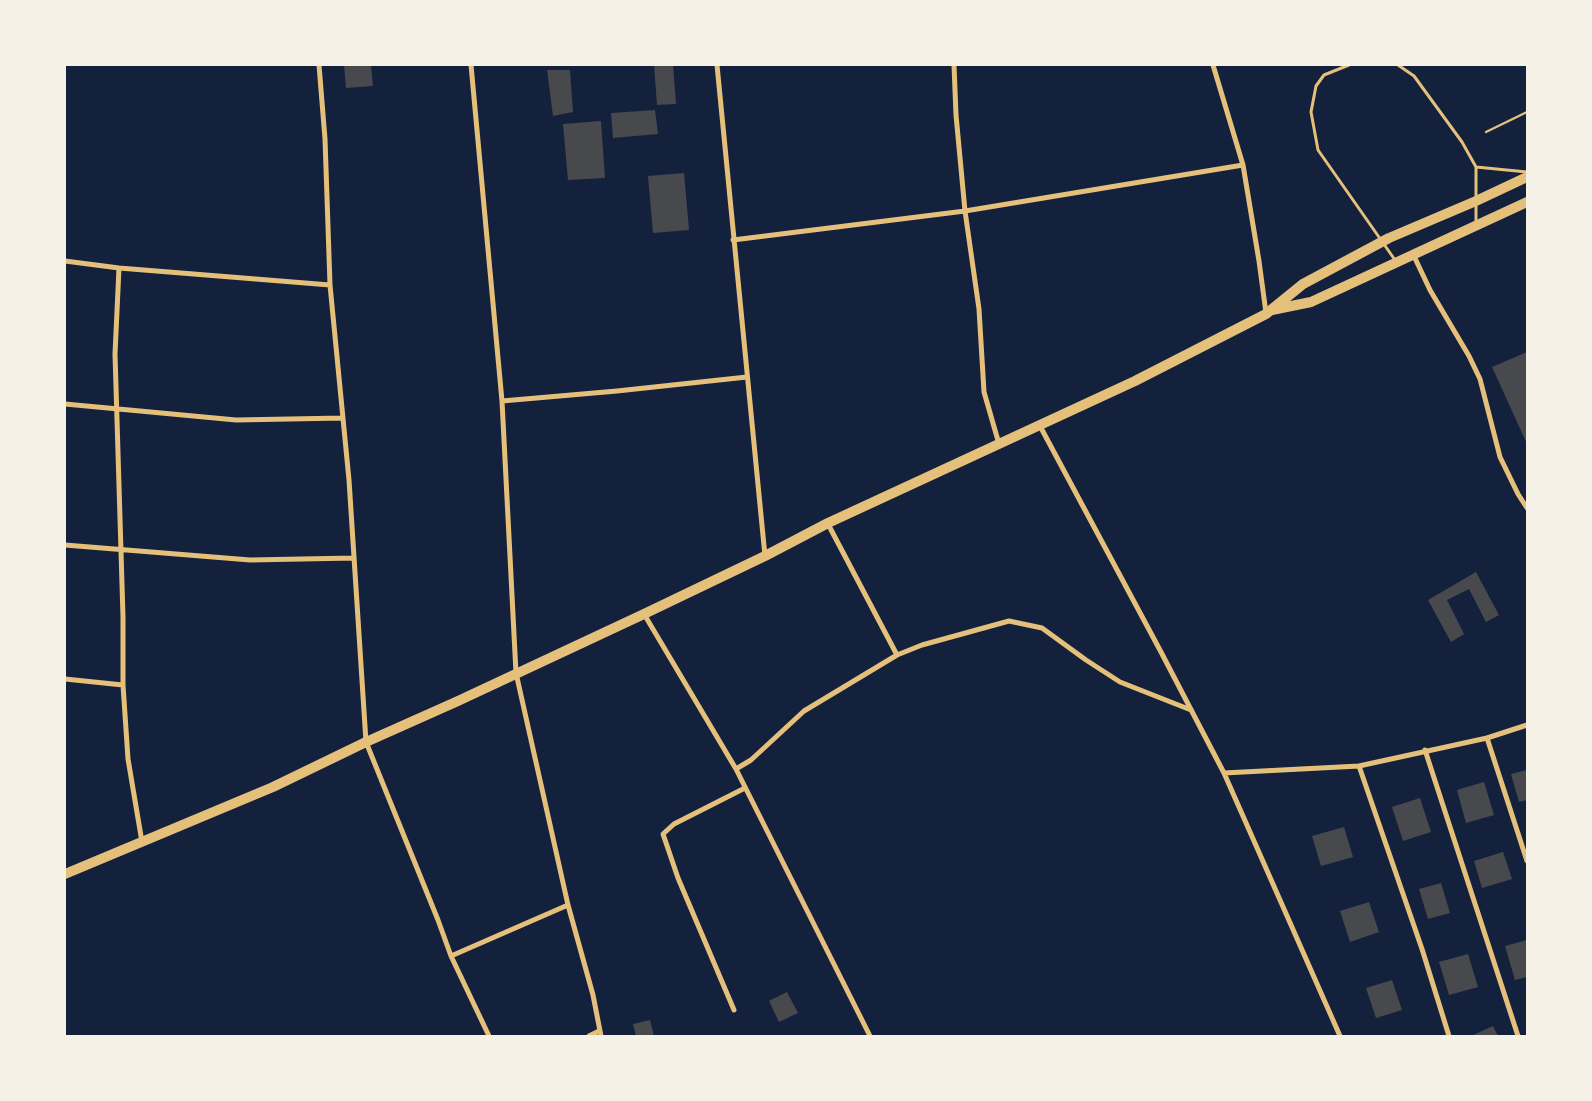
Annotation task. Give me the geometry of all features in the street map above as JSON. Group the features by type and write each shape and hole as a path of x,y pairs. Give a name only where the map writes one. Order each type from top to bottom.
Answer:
{"main road":[{"path":"65,874 251,797 644,614 765,556 828,523 1040,426 1161,368 1269,312 1303,284 1407,230 1527,177"},
{"path":"1269,312 1311,302 1527,202"}],"street":[{"path":"318,65 325,140 330,285 343,418 366,742 451,956 489,1036"},
{"path":"471,65 502,401 516,673 568,905 593,995 600,1034 589,1036"},
{"path":"717,65 765,556"},
{"path":"954,65 956,115 965,211 980,309 984,392 999,444"},
{"path":"1213,65 1243,165 1269,312"},
{"path":"733,240 965,211 1243,165"},
{"path":"1413,254 1430,290 1469,356 1480,379 1500,457 1527,508"},
{"path":"65,261 119,268 330,285"},
{"path":"119,268 115,354 124,617 123,686 128,759 142,842"},
{"path":"502,401 747,377"},
{"path":"65,404 236,420 343,418"},
{"path":"1040,426 1224,773 1340,1036"},
{"path":"828,523 897,655"},
{"path":"65,545 250,560 354,558"},
{"path":"644,614 736,769 870,1036"},
{"path":"736,769 750,760 804,711 897,655 922,645 1009,621 1042,628 1120,682 1191,710"},
{"path":"65,678 123,686"},
{"path":"1224,773 1358,766 1487,738 1527,726"},
{"path":"1487,738 1527,861"},
{"path":"1425,750 1518,1036"},
{"path":"1358,766 1422,949 1449,1036"},
{"path":"734,1010 678,878 663,834 674,824 745,788"},
{"path":"451,956 568,905"}],"lane":[{"path":"1349,65 1324,75 1316,86 1311,112 1318,150 1396,262"},
{"path":"1398,65 1414,76 1462,142 1476,167 1476,225"},
{"path":"1476,167 1527,172"}],"path":[{"path":"1486,132 1527,112"}],"building":[{"path":"344,65 371,65 373,86 346,88"},
{"path":"654,65 673,65 676,104 657,105"},
{"path":"547,70 570,70 573,112 553,116"},
{"path":"655,110 658,134 613,138 611,113"},
{"path":"601,121 605,178 568,180 563,124"},
{"path":"684,173 689,230 653,233 648,176"},
{"path":"1527,352 1527,444 1492,367"},
{"path":"1476,572 1499,615 1486,622 1469,589 1447,600 1464,634 1451,642 1428,600"},
{"path":"1527,770 1527,800 1519,802 1511,774"},
{"path":"1484,782 1494,815 1466,823 1457,790"},
{"path":"1420,798 1431,832 1403,841 1392,807"},
{"path":"1344,827 1353,857 1321,866 1312,836"},
{"path":"1503,852 1512,879 1482,888 1474,861"},
{"path":"1441,883 1450,913 1428,919 1419,889"},
{"path":"1369,902 1379,932 1350,942 1340,911"},
{"path":"1527,940 1527,977 1515,980 1505,946"},
{"path":"1468,954 1478,987 1449,995 1439,962"},
{"path":"1392,980 1402,1010 1376,1018 1366,988"},
{"path":"787,992 798,1013 779,1022 769,1001"},
{"path":"650,1020 654,1036 636,1036 633,1024"},
{"path":"1493,1026 1498,1036 1471,1036"}]}
